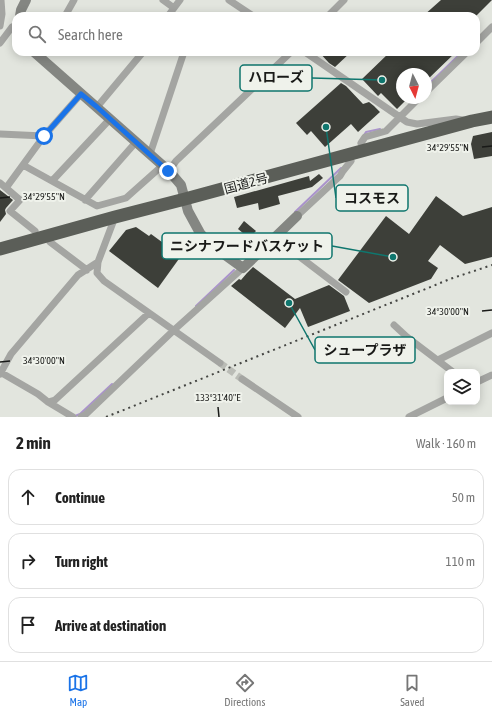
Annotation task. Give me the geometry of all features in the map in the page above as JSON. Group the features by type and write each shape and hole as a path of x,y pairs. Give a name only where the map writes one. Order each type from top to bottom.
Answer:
{"highway":[{"name":"国道2号","path":"0,249 472,120 492,117"}],"street":[{"path":"0,26 2,14 1,0"},
{"path":"21,12 26,0"},
{"path":"67,12 74,0"},
{"path":"162,0 174,8"},
{"path":"171,12 180,0"},
{"path":"230,0 247,12"},
{"path":"332,12 344,0"},
{"path":"0,43 12,27"},
{"path":"480,39 492,27"},
{"path":"44,56 81,94 166,168 181,185 188,211 200,233 208,242 243,268"},
{"path":"97,107 140,56"},
{"path":"150,154 183,56"},
{"path":"23,165 97,206 126,198 176,161 287,56"},
{"path":"311,56 407,122 417,124 456,119 472,120"},
{"path":"432,86 462,56"},
{"path":"35,231 10,211 20,200 3,185 23,165 44,136 81,94"},
{"path":"360,143 365,137 386,130 398,116 412,104"},
{"path":"52,181 110,119"},
{"path":"0,134 44,136"},
{"path":"85,200 136,142"},
{"path":"81,417 85,415 172,329 243,268 340,176 342,171 351,161"},
{"path":"115,217 98,262 97,273 104,281 220,363"},
{"path":"274,238 346,292"},
{"path":"50,242 87,270"},
{"path":"72,417 38,394 0,373 11,354 78,275 98,262"},
{"path":"48,402 55,400 149,313"},
{"path":"394,325 407,337 449,369"},
{"path":"438,360 492,333"},
{"path":"480,381 492,375"},
{"path":"242,378 298,417"},
{"path":"409,417 444,400"}],"building":[{"path":"441,0 492,0 480,12 428,12"},
{"path":"323,56 347,56 335,67"},
{"path":"386,56 452,56 432,75 432,68 396,68 396,104 402,104 397,109 381,93 378,96 362,79"},
{"path":"341,83 346,86 363,104 369,102 380,112 358,132 351,124 325,147 311,131 307,135 296,123"},
{"path":"492,132 492,156 474,159 471,144 473,136"},
{"path":"319,174 323,178 312,187 278,196 280,204 259,210 258,203 237,208 234,197 309,176 310,181"},
{"path":"0,190 13,200 6,208 6,214 0,222"},
{"path":"436,196 463,216 492,207 492,257 465,264 440,245 428,261 438,268 431,279 369,303 338,280 386,216 409,234"},
{"path":"244,221 256,231 249,238 238,229"},
{"path":"136,227 149,236 151,234 181,256 158,288 109,251 126,230"},
{"path":"253,267 295,299 329,285 344,296 350,311 308,327 300,308 285,328 231,286 239,279 241,280"}],"waterway":[{"path":"432,81 458,56"},
{"path":"364,135 366,132 380,129"},
{"path":"295,212 341,168"},
{"path":"196,306 234,270"},
{"path":"75,416 80,414 112,384"}],"tunnel":[{"path":"220,363 242,379"}],"railway":[{"path":"106,417 450,279 492,265"}],"place":[{"name":"ハローズ","path":"382,80"},
{"name":"コスモス","path":"326,127"},
{"name":"ニシナフードバスケット","path":"393,257"},
{"name":"シュープラザ","path":"289,303"}],"route":[{"path":"44,136 81,94 168,171"}]}
